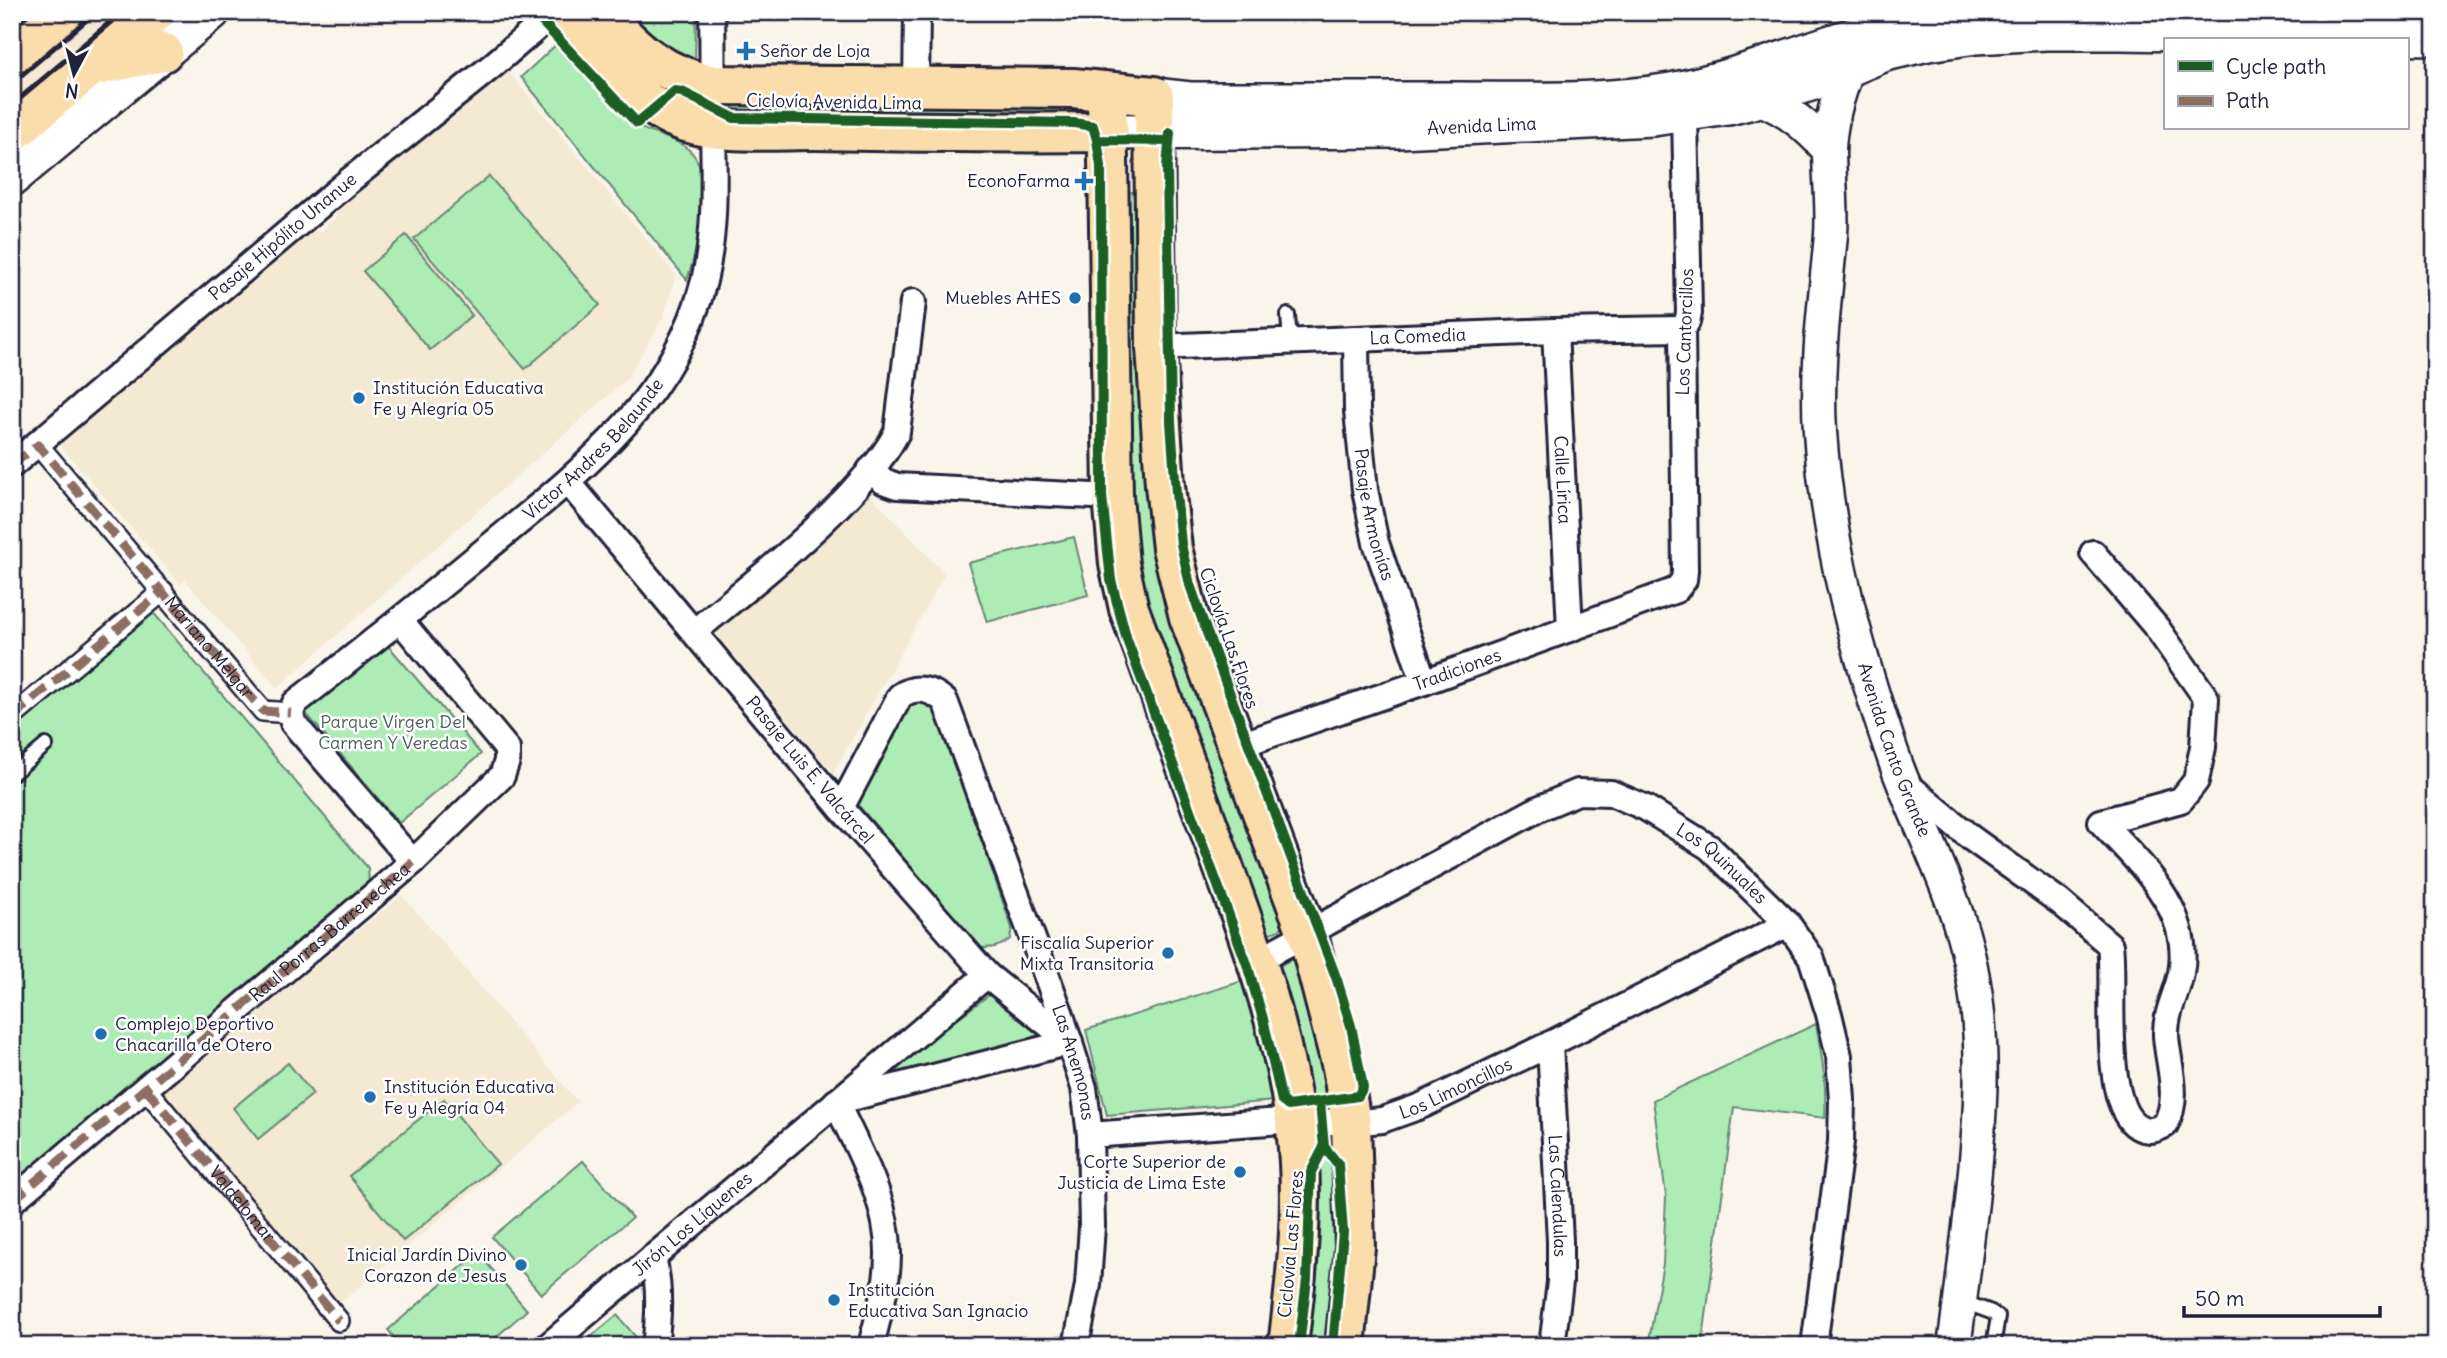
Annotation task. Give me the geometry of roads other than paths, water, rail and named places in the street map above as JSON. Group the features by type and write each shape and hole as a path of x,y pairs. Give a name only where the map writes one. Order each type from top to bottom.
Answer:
{"main road":[{"path":"12,132 156,12"},
{"path":"12,178 212,12"},
{"name":"Avenida Lima","path":"562,12 617,77 642,100 676,119 713,128 912,132 1109,132 1190,100 1557,100 1810,83 1885,53 1976,36 2046,32 2435,37"},
{"name":"Avenida Lima","path":"602,12 634,47 657,64 682,77 713,85 1073,88 1107,92 1154,114 1496,127 1685,114 1867,32 1920,19 1968,12"},
{"path":"12,57 52,19"},
{"path":"90,67 163,52"},
{"path":"1107,92 1113,497 1119,564 1129,609 1258,960 1284,1054 1298,1158 1299,1217 1288,1346"},
{"path":"1154,114 1156,347 1172,548 1189,617 1308,935 1342,1068 1350,1123 1355,1247 1345,1346"}],"street":[{"name":"Pasaje Hipólito Unanue","path":"12,465 350,180 555,12"},
{"name":"Victor Andres Belaunde","path":"291,713 295,703 568,482 642,407 671,365 691,323 704,280 712,238 715,192 712,12"},
{"path":"916,87 917,12"},
{"name":"Avenida Canto Grande","path":"1849,67 1839,91 1832,120 1829,150 1832,225 1819,377 1820,431 1836,557 1851,621 1903,780 1961,924 1979,1017 1980,1125 1954,1346"},
{"path":"1754,85 1808,127 1829,150"},
{"name":"Los Cantorcillos","path":"1676,590 1684,580 1685,572 1682,329 1689,313 1685,114"},
{"path":"695,631 786,556 828,517 890,446 897,432 913,302"},
{"name":"La Comedia","path":"1156,347 1555,331 1682,329"},
{"name":"Calle Lírica","path":"1555,331 1570,629"},
{"name":"Pasaje Armonías","path":"1356,339 1357,411 1370,516 1376,543 1424,682"},
{"name":"Mariano Melgar","path":"38,445 262,710 291,713"},
{"path":"870,470 883,481 897,486 1113,497"},
{"name":"Pasaje Luis E. Valcárcel","path":"568,482 841,808 987,975 1070,1042"},
{"path":"1903,780 1971,838 2060,901 2110,945 2113,978 2112,1062 2123,1109 2127,1118 2137,1127 2151,1130 2165,1125 2174,1105 2166,1032 2183,958 2178,922 2153,877 2101,822 2181,800 2196,781 2203,747 2206,698 2157,628 2093,553"},
{"name":"Tradiciones","path":"1237,746 1424,682 1676,590"},
{"path":"12,717 163,591"},
{"name":"Raul Porras Barrenechea","path":"12,1201 413,862 502,776 508,761 507,749 400,620"},
{"name":"Las Anemonas","path":"841,808 900,696 908,690 920,688 935,692 945,701 1070,1042 1084,1088 1093,1182 1088,1285 1076,1346"},
{"path":"291,713 293,723 413,862"},
{"name":"Los Quinuales","path":"1258,960 1540,808 1578,792 1611,793 1646,808 1709,848 1788,924 1811,957 1832,1025 1842,1078 1841,1142 1814,1346"},
{"name":"Los Limoncillos","path":"1090,1135 1294,1120 1350,1123 1382,1120 1421,1106 1550,1044 1788,924"},
{"name":"Jirón Los Líquenes","path":"548,1346 987,975"},
{"name":"Jirón Los Líquenes","path":"836,1102 1070,1042"},
{"name":"Las Calendulas","path":"1550,1044 1560,1251 1559,1292 1552,1346"},
{"name":"Valdelomar","path":"146,1089 339,1321"},
{"path":"836,1102 875,1188 886,1227 888,1256 884,1294 871,1346"},
{"path":"653,1257 657,1272 655,1346"}],"lane":[{"path":"1288,315 1290,342"},
{"path":"12,774 46,745"},
{"path":"1961,1300 1998,1317 1993,1346"}],"railway":[{"path":"12,83 96,12"},
{"path":"12,105 122,12"}],"place":[{"name":"Señor de Loja","path":"746,51"},
{"name":"EconoFarma","path":"1084,181"},
{"name":"Muebles AHES","path":"1075,298"},
{"name":"Institución Educativa Fe y Alegría 05","path":"359,398"},
{"name":"Fiscalía Superior Mixta Transitoria","path":"1168,953"},
{"name":"Complejo Deportivo Chacarilla de Otero","path":"101,1034"},
{"name":"Institución Educativa Fe y Alegría 04","path":"370,1097"},
{"name":"Corte Superior de Justicia de Lima Este","path":"1240,1172"},
{"name":"Inicial Jardín Divino Corazon de Jesus","path":"521,1265"},
{"name":"Institución Educativa San Ignacio","path":"834,1300"}],"park label":[{"name":"Parque Vírgen Del Carmen Y Veredas","path":"393,732"}]}
